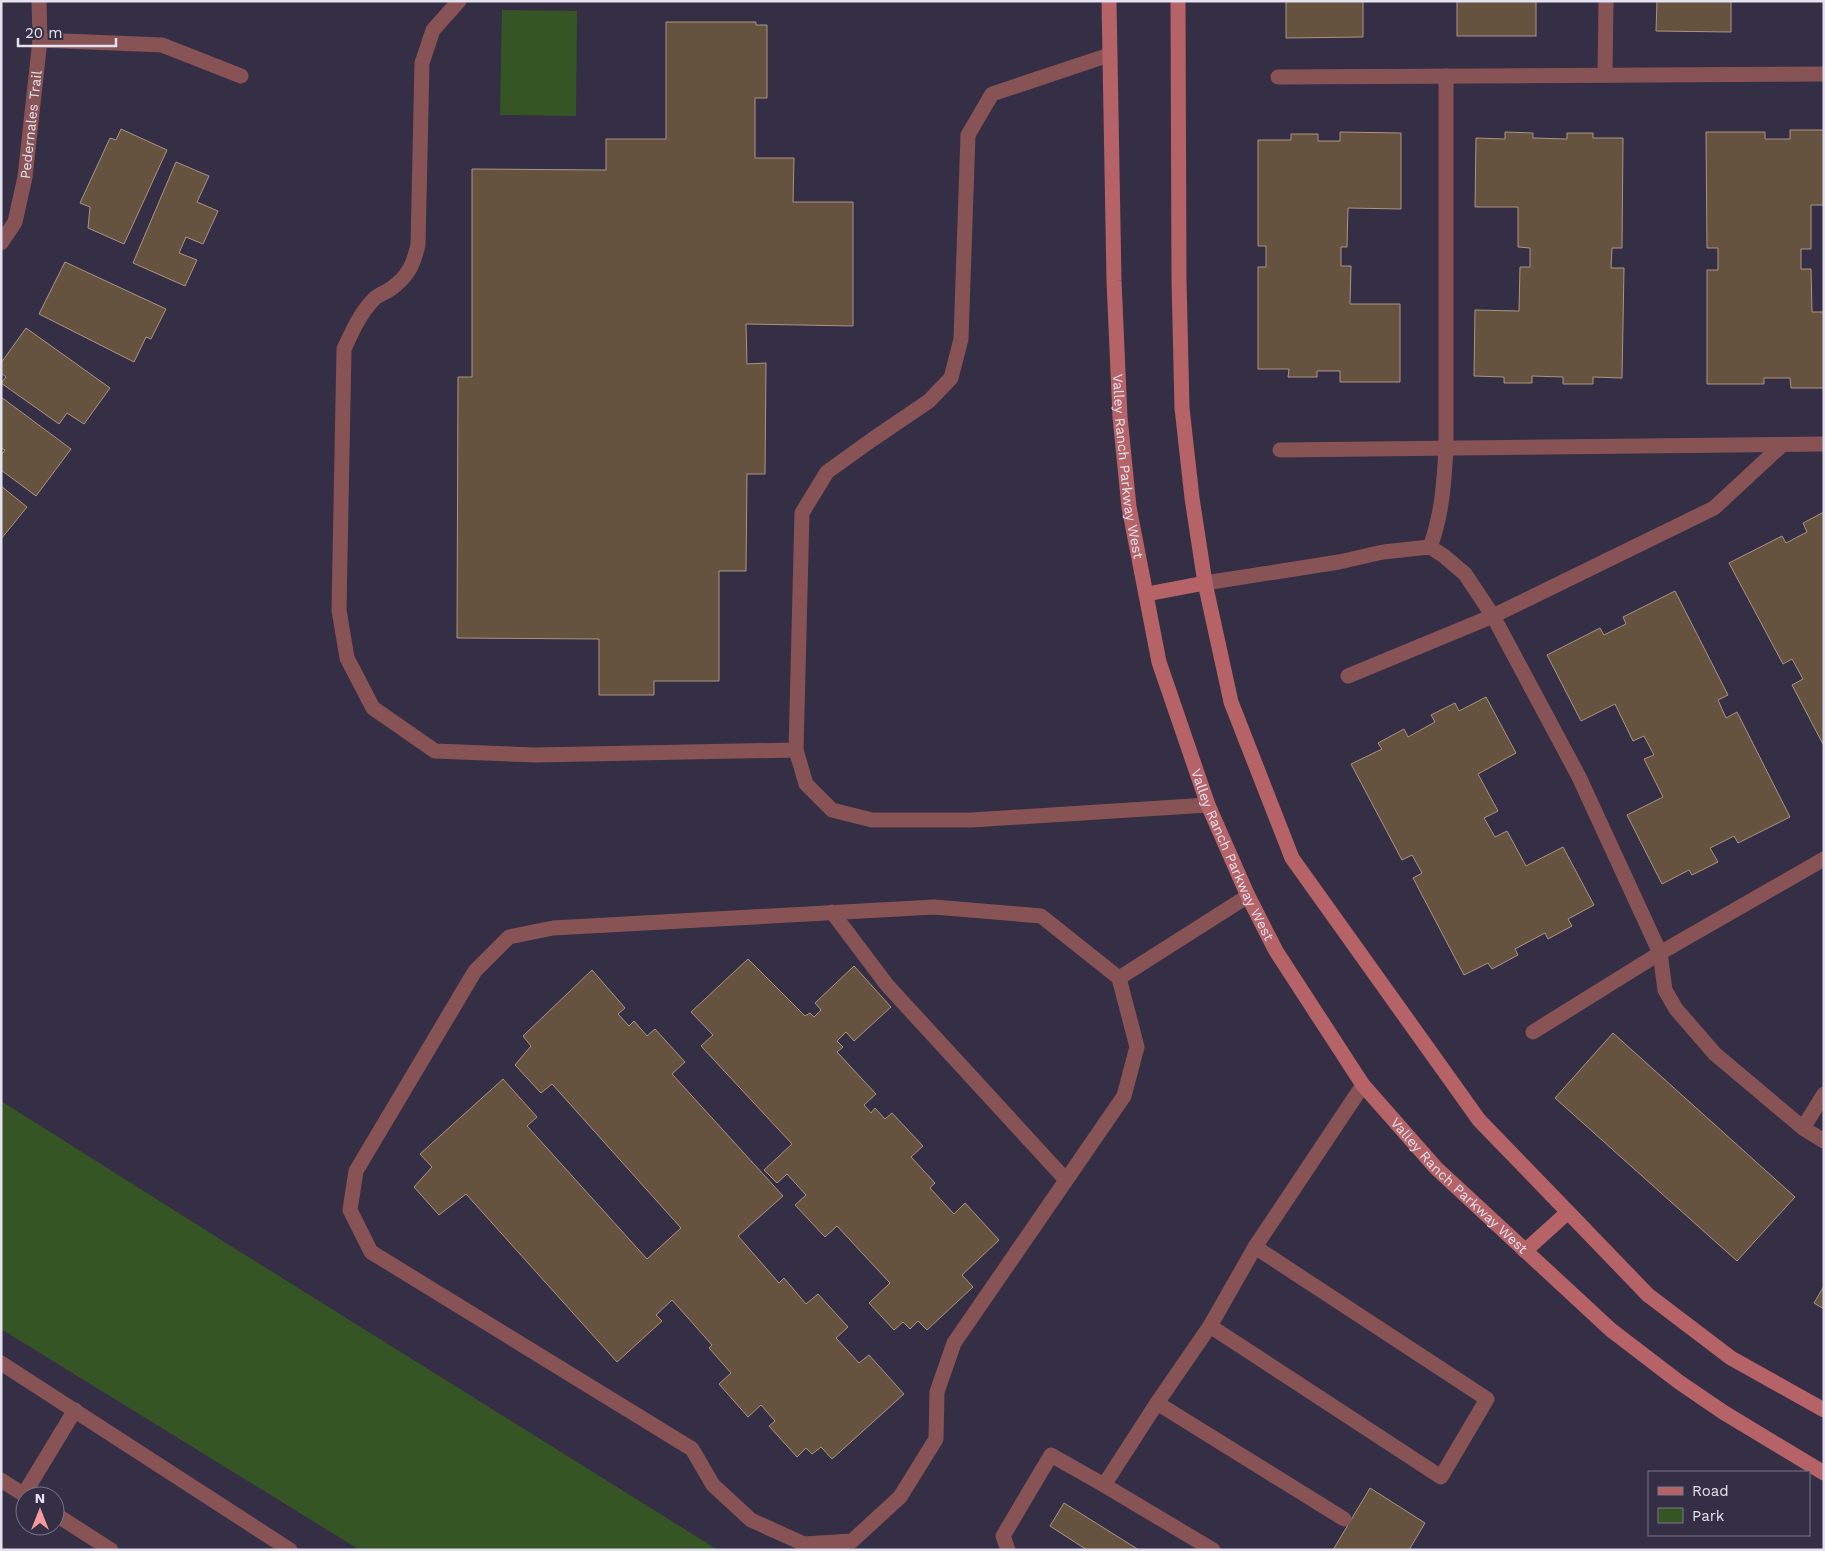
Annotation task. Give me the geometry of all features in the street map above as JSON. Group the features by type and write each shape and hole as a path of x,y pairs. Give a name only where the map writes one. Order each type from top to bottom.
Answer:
{"main road":[{"name":"Valley Ranch Parkway West","path":"1110,1 1114,281 1120,417 1129,507 1159,662 1208,806 1248,896 1276,951 1363,1085 1436,1168 1611,1330 1679,1382 1824,1473"},
{"path":"1178,1 1179,261 1182,408 1192,498 1205,583 1231,702 1292,858 1479,1120 1648,1295 1731,1358 1824,1410"},
{"path":"1146,594 1205,583"},
{"path":"1525,1250 1568,1212"}],"street":[{"name":"Pedernales Trail","path":"1,243 15,222 25,177 40,40 39,1"},
{"path":"459,1 433,30 422,63 418,245 412,266 406,276 376,298 357,320 344,348 339,610 347,658 372,708 435,751 535,755 796,750"},
{"path":"1605,75 1606,1"},
{"path":"40,40 162,45 241,76"},
{"path":"1110,55 992,94 968,135 961,339 951,378 929,401 873,438 827,472 802,513 796,750 806,784 832,810 872,820 971,820 1208,806"},
{"path":"1278,78 1824,74"},
{"path":"1430,547 1437,530 1443,493 1446,449 1446,76"},
{"path":"1280,450 1824,444"},
{"path":"1348,676 1493,616 1714,508 1782,445"},
{"path":"1205,583 1338,562 1383,552 1430,547 1465,574 1493,616 1580,777 1660,954 1665,990 1676,1009 1715,1054 1804,1128 1824,1141"},
{"path":"1533,1032 1660,954 1824,859"},
{"path":"1119,978 1248,896"},
{"path":"934,907 1041,916 1119,978 1137,1047 1124,1096 954,1343 937,1392 936,1439 900,1497 852,1541 804,1544 751,1520 713,1485 692,1449 371,1252 350,1210 356,1171 475,971 509,937 553,928 934,907"},
{"path":"832,912 887,986 1066,1180"},
{"path":"1104,1485 1210,1326 1255,1247 1363,1085"},
{"path":"1804,1128 1824,1094"},
{"path":"1210,1326 1441,1477 1487,1398 1255,1247"},
{"path":"1,1363 290,1550"},
{"path":"1157,1403 1344,1519"},
{"path":"30,1486 75,1410"},
{"path":"1008,1550 1003,1536 1050,1456 1104,1485 1213,1550"},
{"path":"1,1480 15,1489"},
{"path":"65,1520 111,1550"}],"green space":[{"path":"502,10 577,11 576,116 500,115"},
{"path":"1,1101 718,1550 360,1550 1,1329"}],"building":[{"path":"1286,1 1363,1 1363,37 1286,38"},
{"path":"1457,1 1536,1 1536,36 1457,36"},
{"path":"1657,1 1731,1 1731,32 1656,31"},
{"path":"666,22 756,22 756,25 767,25 767,98 755,98 755,158 794,158 793,202 853,202 853,326 746,324 747,364 766,363 765,474 747,474 746,571 719,571 719,681 654,681 654,695 599,695 599,639 457,638 458,377 472,377 472,169 606,170 606,139 666,139"},
{"path":"121,129 167,150 124,244 88,228 90,207 80,203 110,138 116,140"},
{"path":"1790,130 1824,130 1824,205 1811,205 1811,249 1801,249 1801,269 1811,269 1812,312 1824,312 1824,388 1791,388 1790,378 1764,378 1764,384 1707,384 1707,270 1718,270 1718,248 1707,248 1706,132 1765,132 1765,139 1790,139"},
{"path":"1340,132 1401,133 1401,209 1348,208 1347,247 1341,247 1341,266 1351,266 1350,304 1400,304 1400,382 1340,382 1340,371 1317,371 1317,377 1288,377 1289,369 1258,369 1258,267 1266,267 1266,246 1258,246 1258,140 1291,140 1291,134 1318,134 1318,141 1340,141"},
{"path":"1505,132 1533,133 1533,138 1567,139 1567,133 1593,133 1593,138 1623,138 1622,248 1612,248 1611,268 1624,268 1622,378 1593,377 1593,384 1563,384 1563,377 1532,376 1532,383 1504,383 1504,377 1474,376 1475,310 1519,311 1520,267 1530,267 1530,248 1518,247 1518,207 1475,207 1476,138 1505,139"},
{"path":"176,162 209,176 197,202 218,211 203,244 186,237 179,253 197,260 185,286 133,263"},
{"path":"65,262 166,309 151,339 146,337 134,362 39,314"},
{"path":"26,328 110,388 84,424 67,413 59,424 1,383 6,377 1,373 1,363"},
{"path":"1,397 71,449 36,496 1,470 1,455 5,450 1,448"},
{"path":"1,486 27,507 1,539"},
{"path":"1824,512 1824,746 1792,685 1803,679 1792,659 1783,664 1729,563 1782,536 1786,543 1807,532 1803,523"},
{"path":"1675,591 1728,695 1718,700 1726,718 1737,712 1790,817 1738,843 1734,836 1710,848 1718,862 1692,875 1689,870 1662,884 1627,815 1663,797 1644,759 1654,755 1644,736 1633,741 1615,704 1581,721 1547,655 1600,628 1604,635 1626,624 1623,617"},
{"path":"1486,697 1516,753 1478,774 1498,811 1484,818 1495,837 1507,831 1526,866 1563,847 1594,905 1568,919 1572,926 1548,939 1545,933 1515,949 1518,955 1492,969 1488,963 1464,975 1413,878 1422,873 1412,855 1402,860 1351,764 1382,749 1378,743 1404,729 1408,737 1435,722 1431,715 1455,703 1459,711"},
{"path":"748,959 805,1016 810,1013 814,1017 821,1010 815,1003 854,966 891,1007 854,1041 846,1032 837,1041 843,1047 837,1052 876,1094 864,1105 871,1113 875,1108 885,1119 892,1113 923,1146 911,1157 935,1183 930,1188 954,1214 965,1203 999,1240 962,1275 973,1287 927,1330 918,1321 910,1329 903,1322 894,1330 869,1303 890,1283 837,1226 825,1237 795,1205 806,1195 787,1174 777,1183 764,1170 792,1144 701,1046 713,1035 691,1012"},
{"path":"592,970 625,1008 618,1014 629,1026 634,1021 647,1036 655,1029 685,1062 672,1074 783,1196 738,1236 779,1283 784,1278 806,1304 818,1294 848,1327 836,1338 859,1363 869,1355 904,1394 832,1459 821,1447 812,1454 806,1448 797,1457 769,1426 775,1421 761,1405 748,1417 719,1384 731,1373 709,1348 712,1345 672,1300 656,1315 662,1321 617,1362 466,1194 439,1215 414,1187 432,1167 420,1154 503,1079 537,1117 527,1126 647,1259 681,1228 552,1084 541,1093 515,1065 531,1046 523,1036"},
{"path":"1613,1033 1795,1197 1737,1261 1555,1098"},
{"path":"1824,1286 1824,1309 1814,1303"},
{"path":"1370,1488 1425,1523 1409,1550 1333,1550"},
{"path":"1064,1503 1139,1550 1087,1550 1050,1526"}]}
